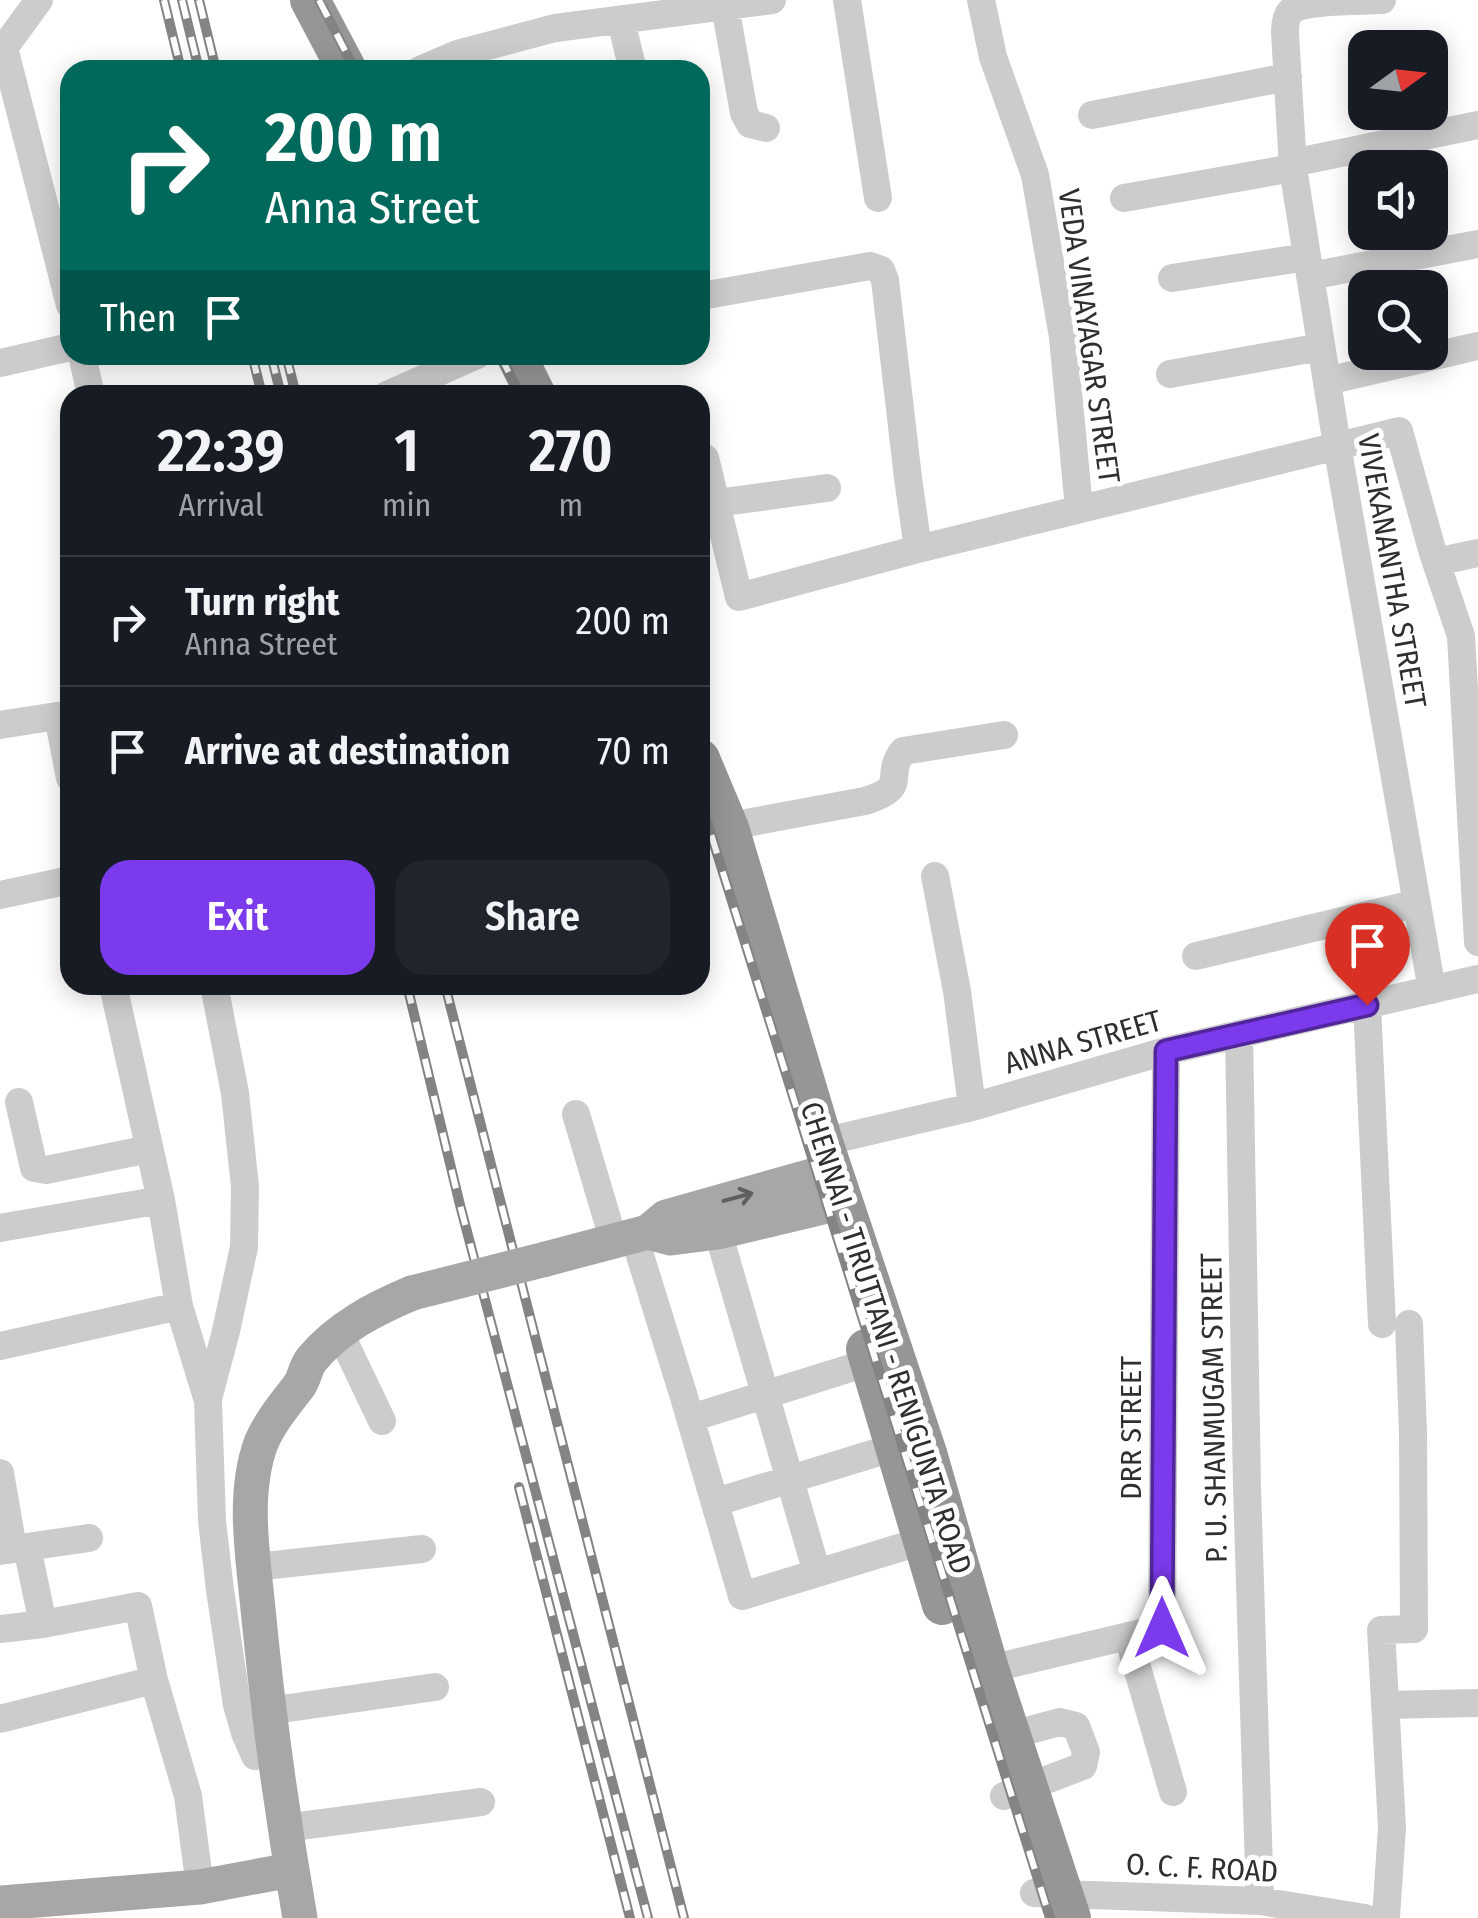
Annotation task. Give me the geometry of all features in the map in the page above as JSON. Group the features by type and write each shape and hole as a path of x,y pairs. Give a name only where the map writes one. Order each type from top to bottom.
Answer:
{"highway":[{"path":"310,0 342,60"},
{"path":"338,0 368,60"},
{"name":"CHENNAI - TIRUTTANI - RENIGUNTA ROAD","path":"710,827 826,1180 884,1380 895,1447 922,1540 1016,1791 1053,1906"},
{"name":"CHENNAI - TIRUTTANI - RENIGUNTA ROAD","path":"884,1380 928,1452 988,1668 1011,1735 1016,1791"}],"main road":[{"path":"300,1918 282,1872 255,1756 260,1697 250,1509 261,1444 304,1379 309,1362 352,1322 412,1292 632,1237 671,1238 718,1232 826,1180"},
{"path":"632,1237 666,1217 826,1180"},
{"path":"282,1918 285,1828 231,1528 232,1474 242,1437 258,1406 291,1365 309,1362"},
{"path":"0,1904 200,1887 282,1872"}],"street":[{"path":"39,0 4,48 60,267"},
{"path":"442,60 555,28 725,3 772,0"},
{"path":"848,0 878,198"},
{"name":"VEDA VINAYAGAR STREET","path":"981,0 993,56 1035,175 1063,337 1079,509"},
{"name":"VIVEKANANTHA STREET","path":"1382,0 1308,3 1292,10 1286,21 1292,166 1432,990"},
{"path":"725,3 744,113 750,124 766,128"},
{"path":"621,21 631,60"},
{"path":"1092,115 1288,77"},
{"path":"1124,198 1478,125"},
{"path":"1172,278 1308,266 1478,244"},
{"path":"710,293 870,266 881,270 918,549"},
{"path":"1327,381 1478,346"},
{"path":"1170,374 1321,347"},
{"path":"0,364 60,349"},
{"path":"410,385 454,365"},
{"path":"710,478 739,597 1399,431 1461,636 1472,742 1478,942"},
{"path":"716,503 827,488"},
{"path":"1436,562 1478,552"},
{"path":"0,724 60,716"},
{"path":"710,827 865,801 892,788 898,758 903,752 1004,735"},
{"path":"934,876 957,991 972,1107"},
{"path":"0,894 60,882"},
{"path":"1196,956 1417,903"},
{"name":"ANNA STREET","path":"826,1180 972,1107 1166,1051 1478,980"},
{"path":"115,995 179,1306 208,1401 212,1522 220,1590 237,1705 244,1734 255,1756"},
{"path":"208,1401 244,1247 245,1187 235,1094 216,995"},
{"path":"1367,1005 1395,1324 1412,1433 1414,1629 1382,1630 1392,1826 1386,1918"},
{"name":"P. U. SHANMUGAM STREET","path":"1239,1034 1246,1486 1260,1901"},
{"name":"DRR STREET","path":"988,1668 1162,1628 1166,1051"},
{"path":"19,1102 34,1168 46,1170 149,1149"},
{"path":"576,1114 632,1237 691,1418 742,1596 922,1540"},
{"path":"0,1228 160,1200"},
{"path":"718,1232 817,1573"},
{"path":"0,1346 179,1306"},
{"path":"340,1333 382,1421"},
{"path":"691,1418 765,1394 884,1380"},
{"path":"716,1502 895,1447"},
{"path":"0,1473 14,1548 43,1624"},
{"path":"14,1548 89,1538"},
{"path":"254,1566 422,1549"},
{"path":"0,1629 138,1606 154,1680 188,1796 200,1887"},
{"path":"1128,1636 1173,1792"},
{"path":"0,1719 154,1680"},
{"path":"260,1697 435,1687"},
{"path":"1386,1705 1478,1703"},
{"path":"1011,1735 1060,1722 1076,1726 1086,1752 1083,1766 1016,1791"},
{"path":"285,1828 480,1802"},
{"name":"O. C. F. ROAD","path":"1053,1906 1260,1901 1365,1918"}],"railway":[{"path":"164,0 179,60"},
{"path":"182,0 197,60"},
{"path":"199,0 214,60"},
{"path":"319,0 350,60"},
{"path":"254,365 260,385"},
{"path":"274,365 278,385"},
{"path":"288,365 294,385"},
{"path":"505,365 515,385"},
{"path":"710,831 1050,1918"},
{"path":"409,995 460,1205 648,1918"},
{"path":"448,995 684,1918"},
{"path":"519,1487 630,1918"}],"route":[{"path":"1162,1628 1166,1051 1367,1005"}]}
